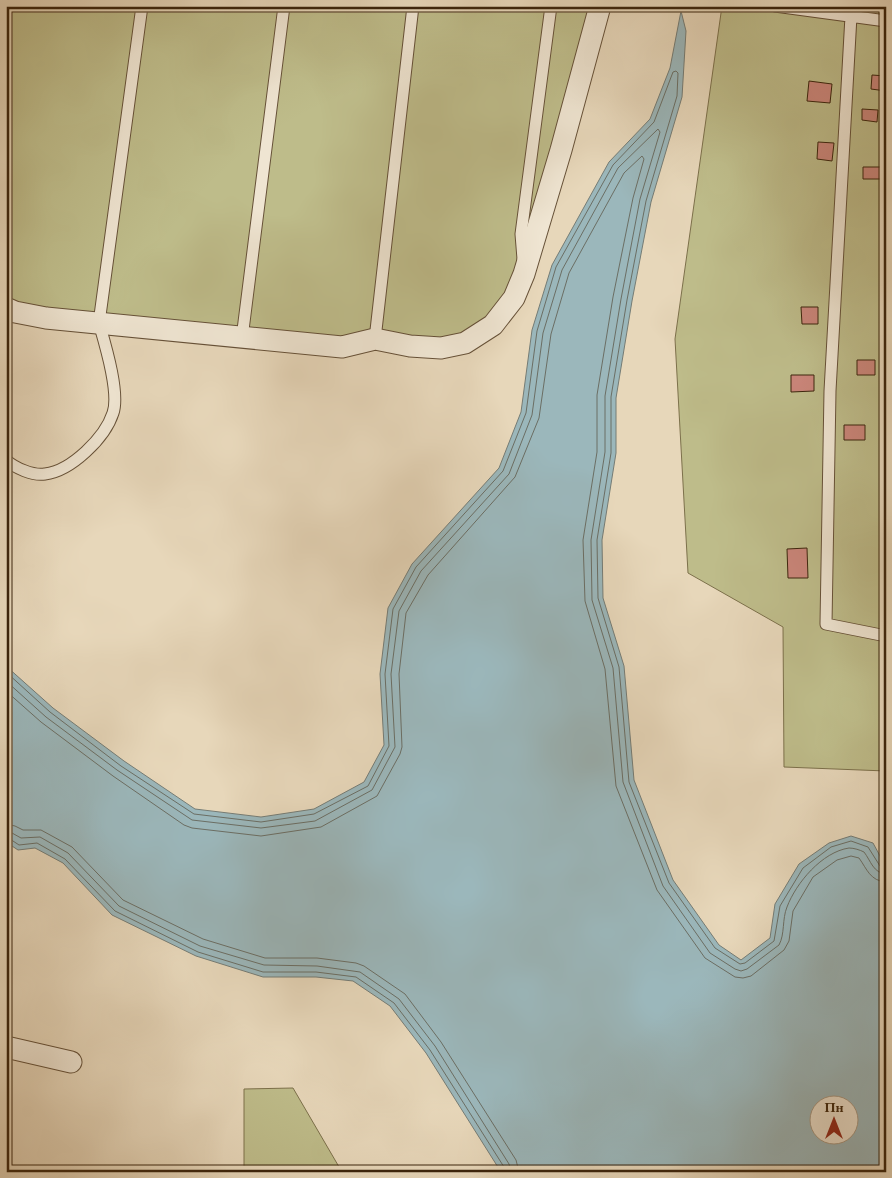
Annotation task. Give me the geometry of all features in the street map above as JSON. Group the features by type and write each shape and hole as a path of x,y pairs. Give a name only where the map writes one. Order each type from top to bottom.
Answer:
{"street":[{"path":"6,308 14,312 46,318 342,347 375,339 410,346 441,348 465,343 493,325 514,298 524,274 561,150 600,6"},
{"path":"6,1047 71,1062"}],"lane":[{"path":"6,460 26,471 44,474 62,469 81,456 95,443 114,413 115,400 111,374 99,323 142,6"},
{"path":"242,338 284,6"},
{"path":"375,339 413,6"},
{"path":"524,274 521,234 550,6"},
{"path":"775,6 886,21"},
{"path":"851,16 830,391 826,624 886,636"}],"shaded area":[{"path":"6,6 600,6 524,274 465,343 342,347 6,308"},
{"path":"722,6 886,6 886,771 784,767 783,627 688,573 675,339"},
{"path":"293,1088 342,1172 244,1172 244,1089"}],"water":[{"path":"681,11 686,31 682,97 651,202 632,301 616,398 616,453 602,540 603,598 624,666 634,780 673,880 719,945 741,960 770,938 775,904 799,864 829,843 851,836 873,843 886,867 886,1172 501,1172 426,1053 390,1006 353,981 316,977 263,977 196,956 112,915 63,863 35,848 18,850 6,842 6,666 53,708 124,761 195,809 261,817 314,809 364,782 384,745 380,674 388,608 412,564 499,468 521,412 532,330 552,265 609,162 650,119 670,68"}],"building":[{"path":"872,75 886,76 886,91 871,89"},
{"path":"809,81 832,84 830,103 807,101"},
{"path":"862,109 878,110 877,122 862,120"},
{"path":"818,142 834,143 832,161 817,159"},
{"path":"863,167 883,167 883,179 863,179"},
{"path":"801,307 818,307 818,324 802,324"},
{"path":"857,360 875,360 875,375 857,375"},
{"path":"791,375 814,375 814,391 791,392"},
{"path":"844,425 865,425 865,440 844,440"},
{"path":"807,548 808,578 788,578 787,549"}]}
